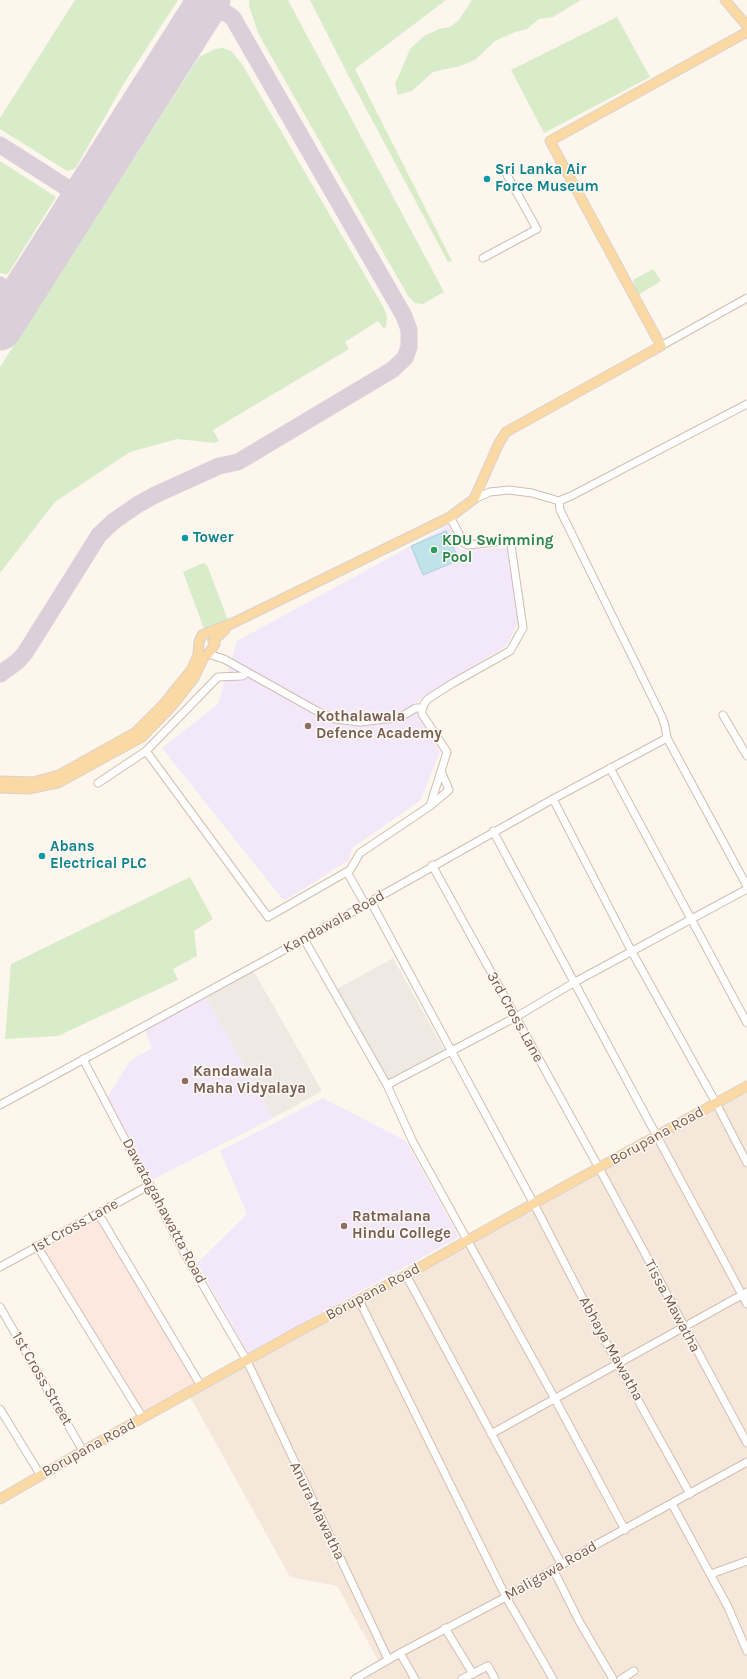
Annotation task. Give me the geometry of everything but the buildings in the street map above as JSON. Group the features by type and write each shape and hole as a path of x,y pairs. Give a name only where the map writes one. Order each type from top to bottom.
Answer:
{"main road":[{"path":"725,0 747,26"},
{"path":"0,781 33,782 59,775 136,732 148,722 171,696 203,655 212,640 234,623 450,517 474,499 499,443 506,432 661,346 550,141 747,32"},
{"path":"0,788 28,789 58,783 142,737 171,707 194,678 203,655 199,642 202,635 212,640"},
{"name":"Borupana Road","path":"0,1499 83,1450 406,1275 747,1086"}],"street":[{"path":"483,258 537,229 507,175"},
{"path":"661,346 747,298"},
{"path":"474,499 490,492 509,490 532,493 559,501 747,404"},
{"path":"387,1084 516,1017 575,982 691,921 747,888 667,738 662,717 560,510 559,501"},
{"path":"430,806 447,752 424,717 422,708 428,699 510,651 523,628 511,545 504,541 464,543 450,517"},
{"path":"212,640 216,650 224,659 315,710 335,719 360,722 394,718 404,715 416,708 422,708"},
{"path":"203,655 224,659"},
{"path":"98,783 146,751 218,678 242,676 247,673"},
{"path":"723,715 747,756"},
{"name":"Kandawala Road","path":"0,1105 304,939 552,798 667,738"},
{"path":"146,751 268,917 347,872 352,868 360,853 430,806 449,790 441,771"},
{"path":"610,768 747,1023"},
{"path":"552,798 632,952 716,1103 747,1163"},
{"path":"493,831 656,1136 744,1293 747,1304"},
{"name":"3rd Cross Lane","path":"432,865 599,1168"},
{"name":"Abhaya Mawatha","path":"347,872 368,903 451,1050 534,1204 598,1328 690,1494"},
{"path":"304,939 387,1084 413,1142 555,1399 625,1530"},
{"name":"Dawatagahawatta Road","path":"83,1059 186,1256 247,1361"},
{"name":"Tissa Mawatha","path":"599,1168 747,1443"},
{"name":"1st Cross Lane","path":"0,1267 150,1185"},
{"path":"98,1214 201,1386"},
{"path":"38,1246 143,1418"},
{"path":"406,1275 562,1565"},
{"path":"491,1434 744,1293"},
{"path":"359,1300 506,1597 553,1679"},
{"name":"1st Cross Street","path":"0,1307 83,1450"},
{"name":"Anura Mawatha","path":"247,1361 388,1659"},
{"path":"0,1409 40,1476"},
{"name":"Maligawa Road","path":"355,1679 388,1659 506,1597 553,1569 747,1462"},
{"path":"672,1504 728,1607 747,1651"},
{"path":"711,1574 747,1561"},
{"path":"553,1569 613,1679"},
{"path":"445,1628 473,1674"},
{"path":"400,1653 415,1679"},
{"path":"462,1679 488,1666 495,1679"},
{"path":"621,1679 634,1671"}],"shaded area":[{"name":"Kothalawala Defence Academy","path":"449,525 460,550 507,548 519,622 506,646 413,704 440,752 420,801 352,848 349,860 284,901 162,748 218,704 237,641"},
{"path":"393,958 446,1053 388,1084 335,990"},
{"path":"253,970 322,1091 273,1118 206,997"},
{"name":"Kandawala Maha Vidyalaya","path":"206,997 273,1118 148,1182 105,1101 130,1061 152,1048 145,1030"},
{"path":"747,1087 747,1679 355,1679 380,1664 337,1586 290,1577 188,1393"},
{"name":"Ratmalana Hindu College","path":"323,1098 406,1141 459,1237 248,1353 197,1263 247,1214 220,1151"},
{"path":"98,1213 201,1386 143,1418 37,1246"}],"green space":[{"path":"75,0 178,0 126,80 75,169 67,171 0,129 0,118"},
{"path":"249,0 288,0 444,292 423,304 415,303 408,296 259,35 249,6"},
{"path":"310,0 446,0 355,69 452,261 448,262 347,73"},
{"path":"472,0 581,0 553,17 539,19 527,29 515,32 495,41 475,60 460,66 433,72 412,91 398,95 395,84 410,49 424,36 439,29 450,27 459,20"},
{"path":"617,17 650,77 544,133 511,70"},
{"path":"223,48 231,51 242,64 384,308 387,317 386,327 383,328 378,321 345,342 349,349 213,430 219,441 215,443 177,439 130,452 55,502 0,573 0,367 199,57 215,49"},
{"path":"0,161 56,197 8,274 0,273"},
{"path":"653,269 661,281 638,295 633,280"},
{"path":"203,563 207,565 228,620 206,631 183,572"},
{"path":"190,877 213,919 194,931 197,956 173,969 178,980 58,1036 5,1039 11,964"}],"water":[{"name":"KDU Swimming Pool","path":"446,531 459,560 423,575 411,546"}],"taxiway":[{"path":"0,674 18,661 25,653 99,535 114,521 155,495 219,466 238,462 392,370 405,358 409,347 409,330 404,316 233,18 226,13 215,11 204,13 195,21"},
{"path":"0,145 83,198"},
{"path":"0,285 20,297"}],"runway":[{"path":"0,329 209,0"}],"place":[{"name":"Sri Lanka Air Force Museum","path":"487,179"},
{"name":"Tower","path":"185,538"},
{"name":"KDU Swimming Pool","path":"434,550"},
{"name":"Kothalawala Defence Academy","path":"308,726"},
{"name":"Abans Electrical PLC","path":"42,856"},
{"name":"Kandawala Maha Vidyalaya","path":"185,1081"},
{"name":"Ratmalana Hindu College","path":"344,1226"}]}
